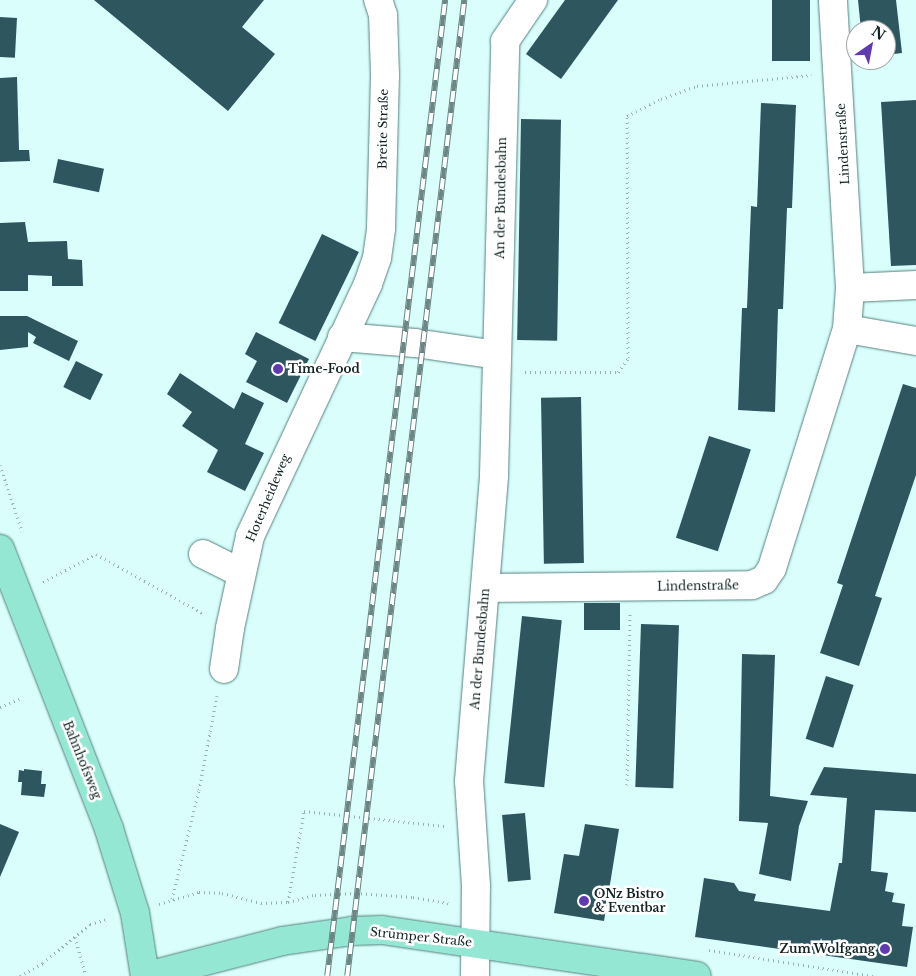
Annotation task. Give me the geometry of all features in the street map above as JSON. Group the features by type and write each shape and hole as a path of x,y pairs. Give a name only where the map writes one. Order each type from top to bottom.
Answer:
{"main road":[{"name":"Bahnhofsweg","path":"0,550 109,829 135,913 146,976"},
{"name":"Strümper Straße","path":"146,976 282,941 352,931 382,930 697,976"},
{"path":"218,976 252,949"}],"street":[{"name":"Breite Straße","path":"377,258 381,228 384,75 383,15 378,0"},
{"name":"An der Bundesbahn","path":"475,976 477,943 469,781 494,475 505,41 533,0"},
{"name":"Lindenstraße","path":"485,588 752,585 764,580 772,568 847,329 850,288 839,72 833,0"},
{"name":"Hoterheideweg","path":"224,669 230,628 250,536 260,511 368,284 377,258"},
{"path":"850,288 916,285"},
{"path":"847,329 916,340"},
{"path":"342,338 415,343 497,363"},
{"path":"203,554 241,573"}],"path":[{"path":"497,363 618,372 628,358 627,116 661,99 697,86 839,72"},
{"path":"40,583 96,554 230,628"},
{"path":"627,785 630,587"},
{"path":"172,900 200,790 224,669"},
{"path":"0,707 19,699"},
{"path":"288,902 304,810 472,829"},
{"path":"20,976 43,963 75,937 86,976"}],"building":[{"path":"94,0 264,0 242,27 275,54 228,111"},
{"path":"565,0 618,0 561,79 526,54"},
{"path":"772,0 810,0 810,61 772,61"},
{"path":"858,0 896,0 902,53 896,54 896,20 860,20"},
{"path":"0,17 17,18 15,58 0,57"},
{"path":"17,77 19,150 29,150 30,161 0,162 0,78"},
{"path":"916,100 916,265 891,266 881,102"},
{"path":"761,103 796,105 792,208 787,208 783,309 778,309 775,412 738,410 742,308 747,308 751,206 757,207"},
{"path":"521,119 561,120 557,341 517,340"},
{"path":"58,159 104,169 99,192 53,182"},
{"path":"25,222 28,242 67,241 68,259 82,260 83,286 52,286 52,276 28,275 28,291 0,291 0,223"},
{"path":"322,234 359,252 315,341 279,323"},
{"path":"0,316 27,316 78,341 69,361 33,343 36,337 28,332 28,347 0,350"},
{"name":"Time-Food","path":"256,332 309,359 287,403 246,382 257,361 245,354"},
{"path":"76,361 103,374 90,400 63,387"},
{"path":"180,373 234,409 242,392 264,403 245,444 264,453 245,491 207,472 218,450 182,426 192,412 167,394"},
{"path":"903,384 916,388 916,475 875,596 882,598 859,666 820,653 843,585 837,583"},
{"path":"581,397 584,563 544,564 541,398"},
{"path":"709,436 751,450 718,551 676,538"},
{"path":"584,603 620,603 620,630 584,630"},
{"path":"522,616 562,620 544,787 504,783"},
{"path":"641,624 679,625 673,788 635,787"},
{"path":"742,654 775,655 770,796 808,801 799,826 791,881 759,874 768,823 739,821"},
{"path":"826,676 854,685 833,748 806,739"},
{"path":"824,767 916,774 916,812 875,810 871,871 888,873 885,891 894,893 892,902 905,904 902,926 913,927 907,967 695,937 704,878 734,883 739,891 756,894 754,901 830,911 839,863 842,863 847,798 810,795"},
{"path":"24,769 42,771 41,784 46,784 44,797 21,795 22,782 18,782 19,770 24,771"},
{"path":"525,813 531,880 508,882 502,815"},
{"path":"0,824 19,832 0,877"},
{"path":"585,824 619,829 604,921 554,913 564,854 579,856"}],"railway":[{"path":"327,976 445,0"},
{"path":"347,976 464,0"}],"place":[{"name":"Time-Food","path":"278,369"},
{"name":"ONz Bistro & Eventbar","path":"584,901"},
{"name":"Zum Wolfgang","path":"885,949"}]}
